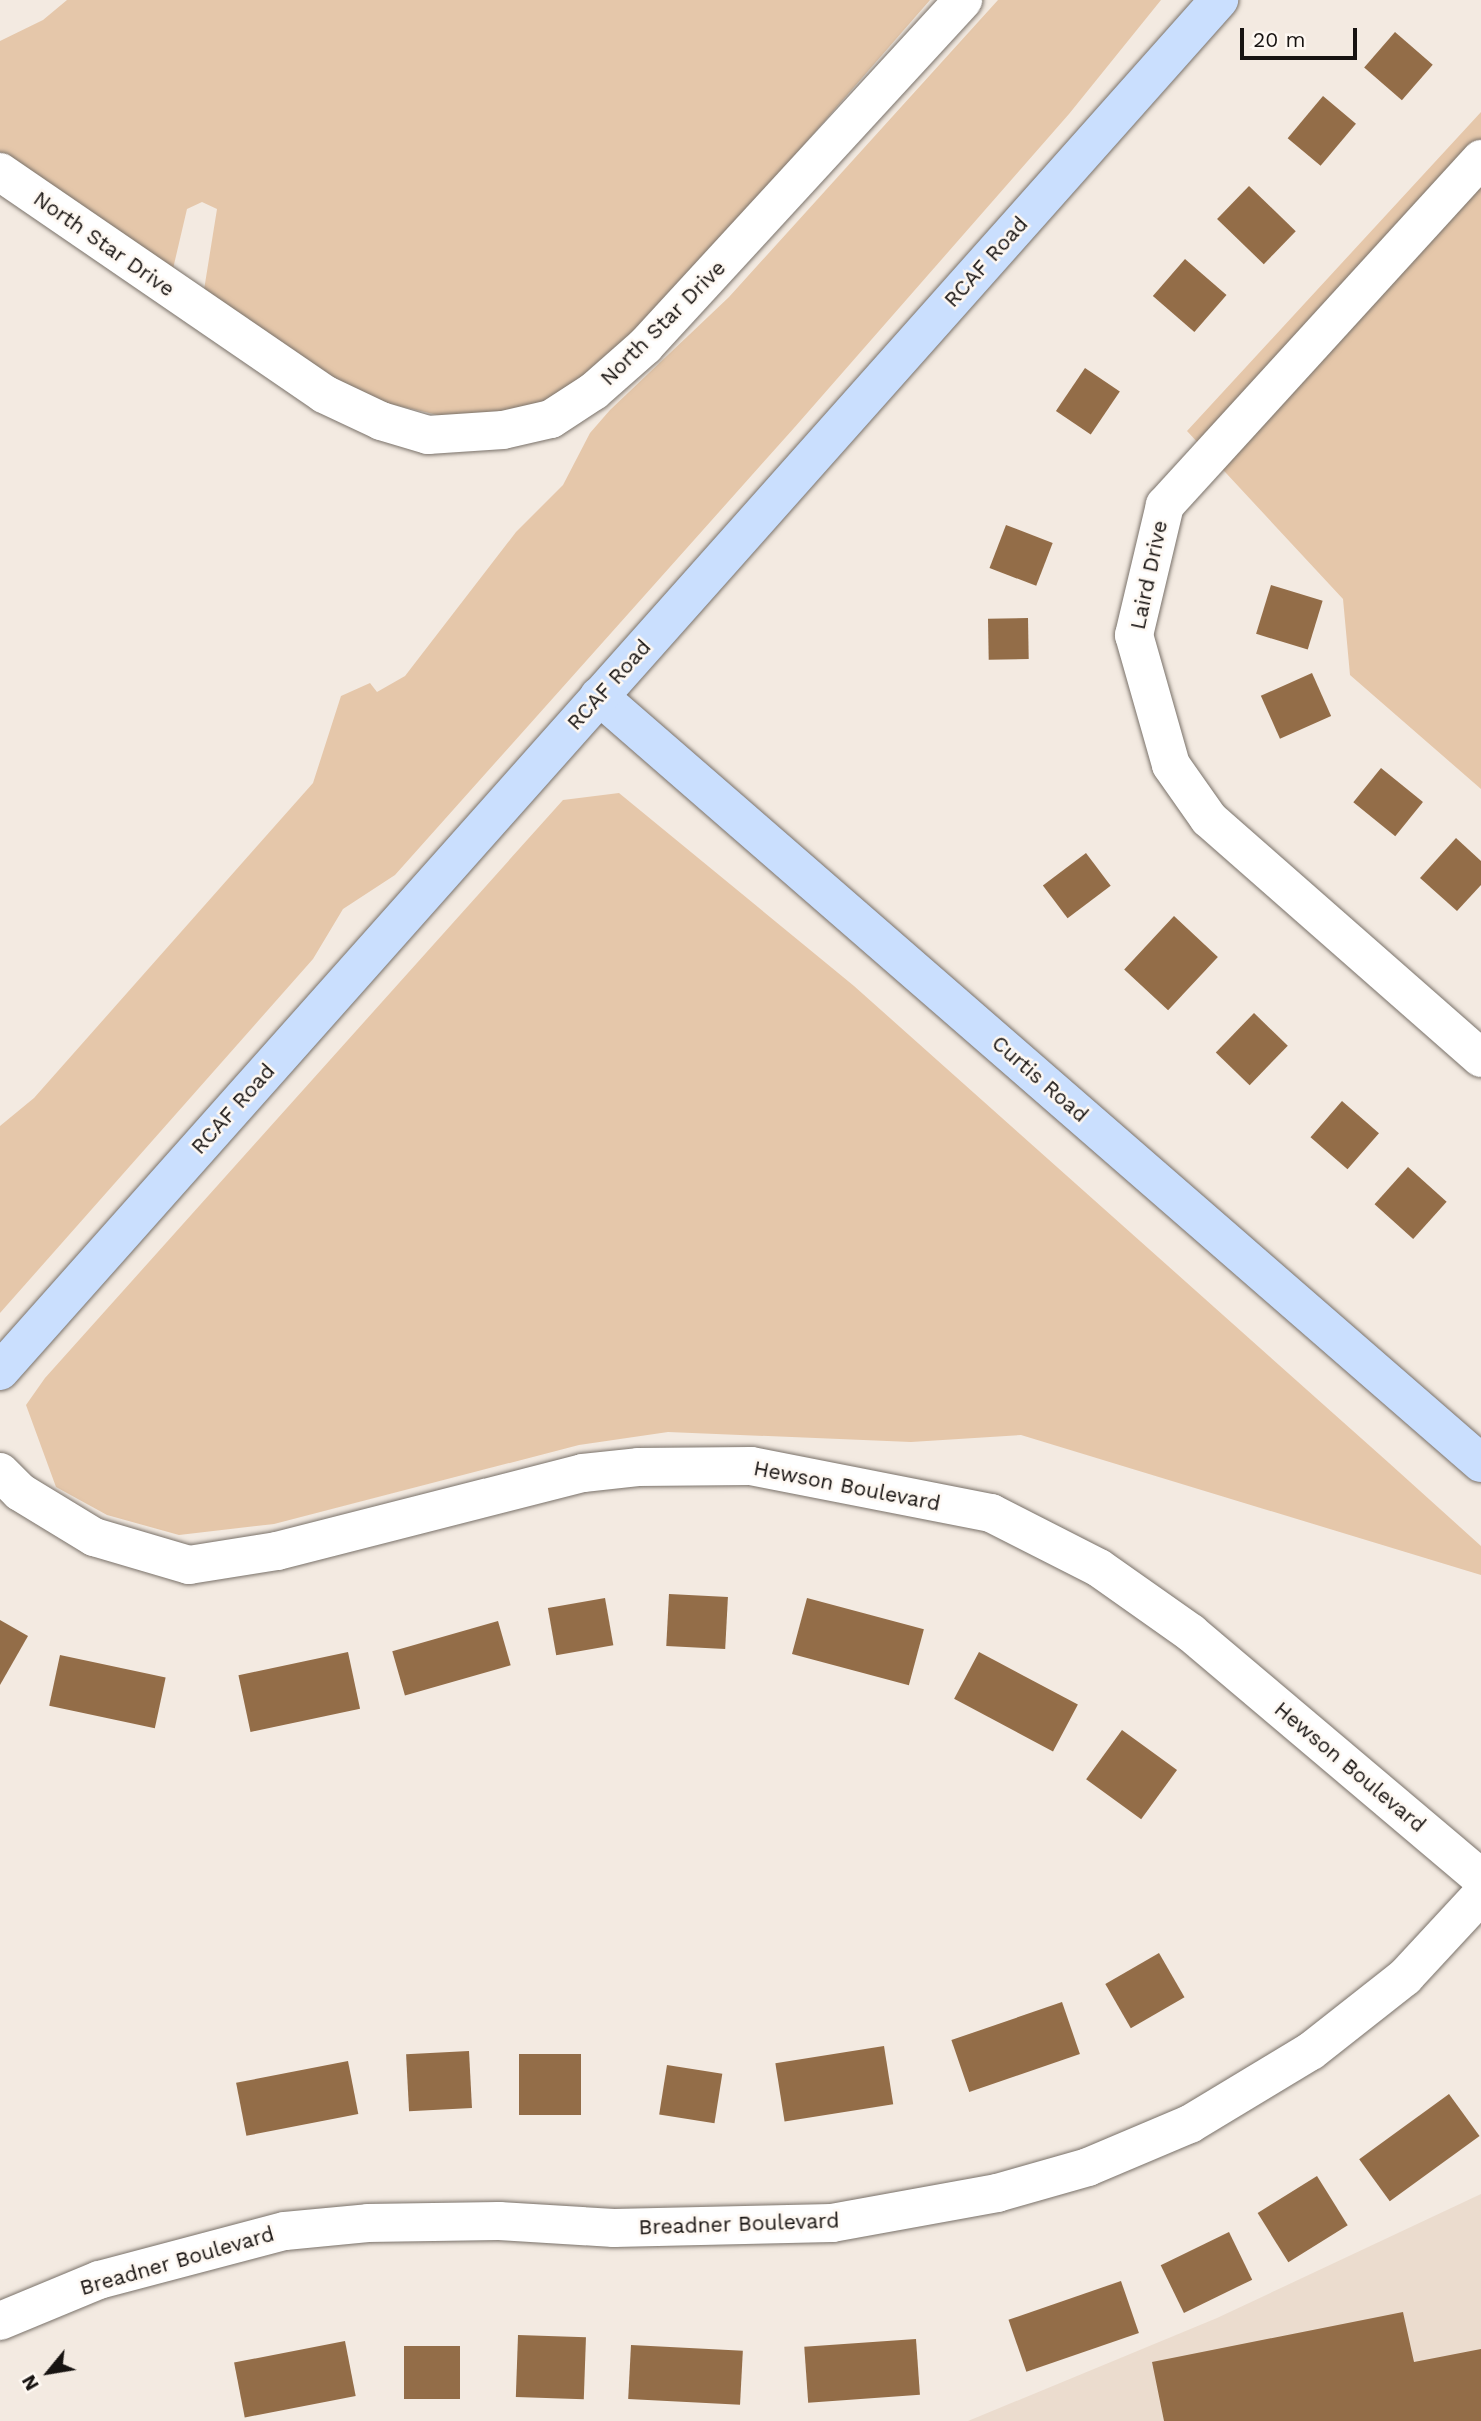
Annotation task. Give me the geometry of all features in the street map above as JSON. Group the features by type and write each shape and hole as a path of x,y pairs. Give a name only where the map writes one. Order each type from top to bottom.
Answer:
{"main road":[{"name":"RCAF Road","path":"0,1371 1219,0"},
{"name":"Curtis Road","path":"600,696 1481,1463"}],"street":[{"name":"North Star Drive","path":"0,172 324,394 381,421 428,435 503,430 551,419 594,391 645,346 963,0"},
{"name":"Laird Drive","path":"1481,159 1164,505 1134,635 1171,765 1209,819 1481,1058"},
{"name":"Hewson Boulevard","path":"0,1472 20,1492 94,1537 189,1565 277,1551 583,1473 638,1467 751,1466 991,1513 1099,1568 1191,1633 1481,1878"},
{"name":"Breadner Boulevard","path":"0,2321 99,2280 285,2231 460,2221 614,2228 832,2223 997,2193 1088,2167 1190,2124 1311,2050 1405,1977 1481,1895"}],"shaded area":[{"path":"67,0 930,0 734,225 611,357 551,401 495,414 438,415 386,403 342,384 204,290 217,209 202,202 187,209 172,273 0,152 0,41 43,20"},
{"path":"998,0 1161,0 1069,114 794,428 395,875 343,909 313,959 0,1313 0,1126 34,1098 313,783 341,696 370,683 377,692 405,676 516,532 563,485 590,433 610,410 729,297"},
{"path":"1481,112 1481,789 1350,675 1343,599 1187,431"},
{"path":"619,793 854,986 1481,1546 1481,1575 1021,1435 911,1442 668,1432 579,1445 274,1524 179,1535 107,1515 56,1487 26,1405 45,1378 563,800"},
{"path":"1481,2194 1481,2421 968,2421 1217,2318"}],"building":[{"path":"1395,32 1433,65 1402,100 1364,67"},
{"path":"1323,96 1356,124 1321,166 1288,138"},
{"path":"1249,186 1296,231 1264,264 1217,219"},
{"path":"1185,259 1227,295 1194,332 1153,296"},
{"path":"1085,368 1120,391 1091,435 1056,411"},
{"path":"1006,525 1053,543 1036,586 990,568"},
{"path":"1271,585 1323,601 1308,650 1256,634"},
{"path":"1028,618 1029,659 989,660 988,619"},
{"path":"1312,673 1331,716 1280,739 1261,696"},
{"path":"1381,768 1423,802 1395,836 1353,802"},
{"path":"1456,838 1481,861 1481,885 1457,911 1420,878"},
{"path":"1086,853 1111,886 1068,918 1043,885"},
{"path":"1174,916 1218,957 1168,1010 1124,969"},
{"path":"1254,1013 1288,1046 1250,1085 1216,1053"},
{"path":"1342,1101 1379,1133 1347,1169 1311,1137"},
{"path":"1408,1167 1447,1202 1413,1239 1375,1204"},
{"path":"669,1594 728,1597 725,1649 666,1646"},
{"path":"605,1598 613,1645 556,1655 548,1608"},
{"path":"807,1598 924,1629 909,1685 792,1654"},
{"path":"0,1620 28,1636 0,1685"},
{"path":"498,1621 511,1665 405,1696 392,1651"},
{"path":"348,1652 360,1709 251,1732 238,1675"},
{"path":"979,1652 1078,1705 1053,1751 954,1699"},
{"path":"60,1655 166,1677 155,1728 49,1706"},
{"path":"1122,1730 1177,1770 1141,1819 1086,1779"},
{"path":"1159,1953 1184,1997 1131,2028 1105,1984"},
{"path":"1062,2002 1080,2054 969,2092 951,2040"},
{"path":"884,2046 893,2104 785,2121 775,2063"},
{"path":"469,2051 472,2108 409,2111 406,2054"},
{"path":"519,2054 581,2054 581,2115 519,2115"},
{"path":"348,2061 358,2114 246,2136 236,2083"},
{"path":"667,2065 722,2074 714,2123 659,2114"},
{"path":"1449,2094 1480,2136 1390,2201 1359,2159"},
{"path":"1317,2176 1348,2225 1288,2262 1258,2213"},
{"path":"1229,2232 1252,2280 1184,2313 1161,2265"},
{"path":"1121,2281 1139,2333 1026,2372 1008,2320"},
{"path":"1403,2312 1414,2362 1481,2349 1481,2421 1164,2421 1152,2362"},
{"path":"518,2335 586,2337 584,2399 516,2397"},
{"path":"916,2339 920,2395 808,2403 804,2347"},
{"path":"345,2341 356,2396 245,2418 234,2363"},
{"path":"631,2345 743,2351 740,2405 628,2399"},
{"path":"404,2346 460,2346 460,2399 404,2399"}]}
